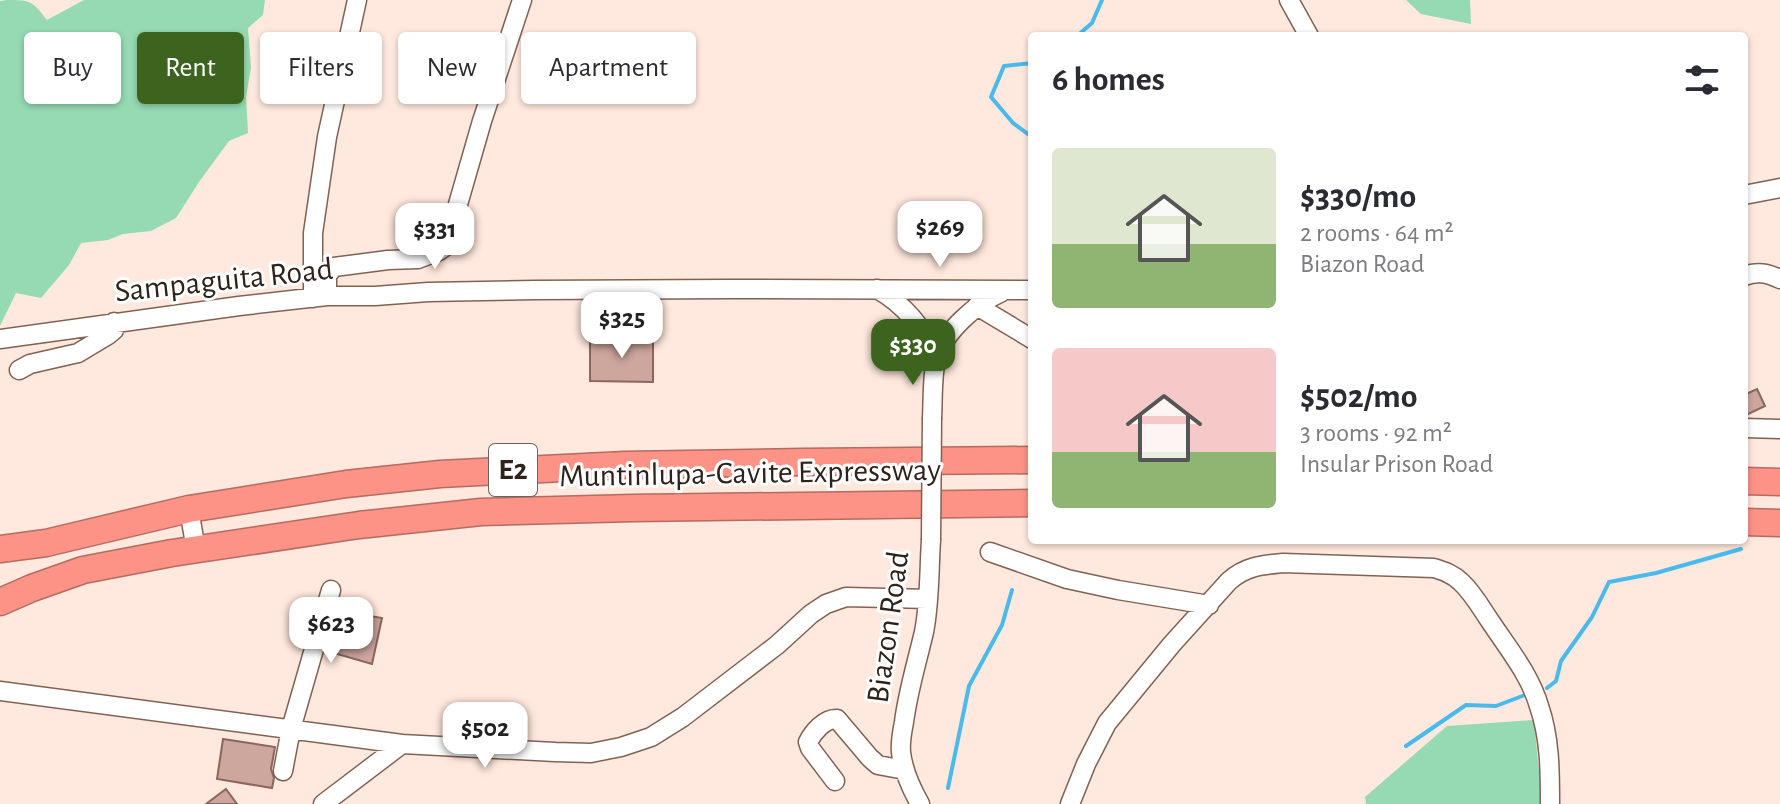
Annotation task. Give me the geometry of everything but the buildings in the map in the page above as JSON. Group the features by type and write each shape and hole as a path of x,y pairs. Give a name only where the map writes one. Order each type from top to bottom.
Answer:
{"highway":[{"name":"Muntinlupa-Cavite Expressway","path":"0,549 46,543 189,509 346,484 440,474 640,465 1028,460"},
{"path":"1748,481 1780,482"},
{"name":"Muntinlupa-Cavite Expressway","path":"0,602 83,570 359,525 481,512 1028,503"},
{"path":"1748,522 1780,523"}],"street":[{"path":"320,297 313,233 327,137 357,0"},
{"path":"320,297 327,275 334,267 418,259 446,246 479,131 522,0"},
{"path":"1289,0 1307,32"},
{"path":"1748,194 1780,188"},
{"path":"1748,275 1757,272 1780,279"},
{"path":"876,289 900,304 910,315 929,340 936,358"},
{"name":"Sampaguita Road","path":"0,339 320,297 535,290 1028,290"},
{"name":"Biazon Road","path":"920,804 905,770 901,739 928,599 936,358 958,324 977,306 1005,291"},
{"path":"977,306 1028,337"},
{"path":"19,370 30,364 78,353 114,330 114,322"},
{"path":"1748,428 1780,429"},
{"path":"189,509 196,550"},
{"path":"990,552 1067,579 1209,605"},
{"path":"1070,804 1107,723 1164,654 1240,572 1261,565 1283,563 1434,568 1448,572 1460,581 1512,653 1539,705 1548,749 1550,804"},
{"path":"283,771 291,729 331,590"},
{"path":"0,691 402,744 591,753 651,737 683,717 826,604 846,597 928,599"},
{"path":"835,781 808,742 833,718 878,765 905,770"},
{"path":"323,804 402,744"}],"green space":[{"path":"22,0 31,3 47,20 84,0 265,0 263,15 248,28 251,68 246,97 248,133 229,141 176,218 151,231 81,243 69,265 41,298 16,293 0,326 0,1"},
{"path":"1406,0 1470,0 1471,24 1421,14"},
{"path":"1534,720 1542,803 1557,804 1366,804 1365,797 1447,726"}],"waterway":[{"path":"1082,32 1092,23 1102,0"},
{"path":"1028,63 1004,66 991,97 1013,123 1028,134"},
{"path":"1547,688 1556,681 1561,661 1592,617 1609,582 1656,573 1741,549"},
{"path":"948,788 969,686 1002,625 1012,590"},
{"path":"1406,746 1466,705 1496,706 1525,695"}]}
